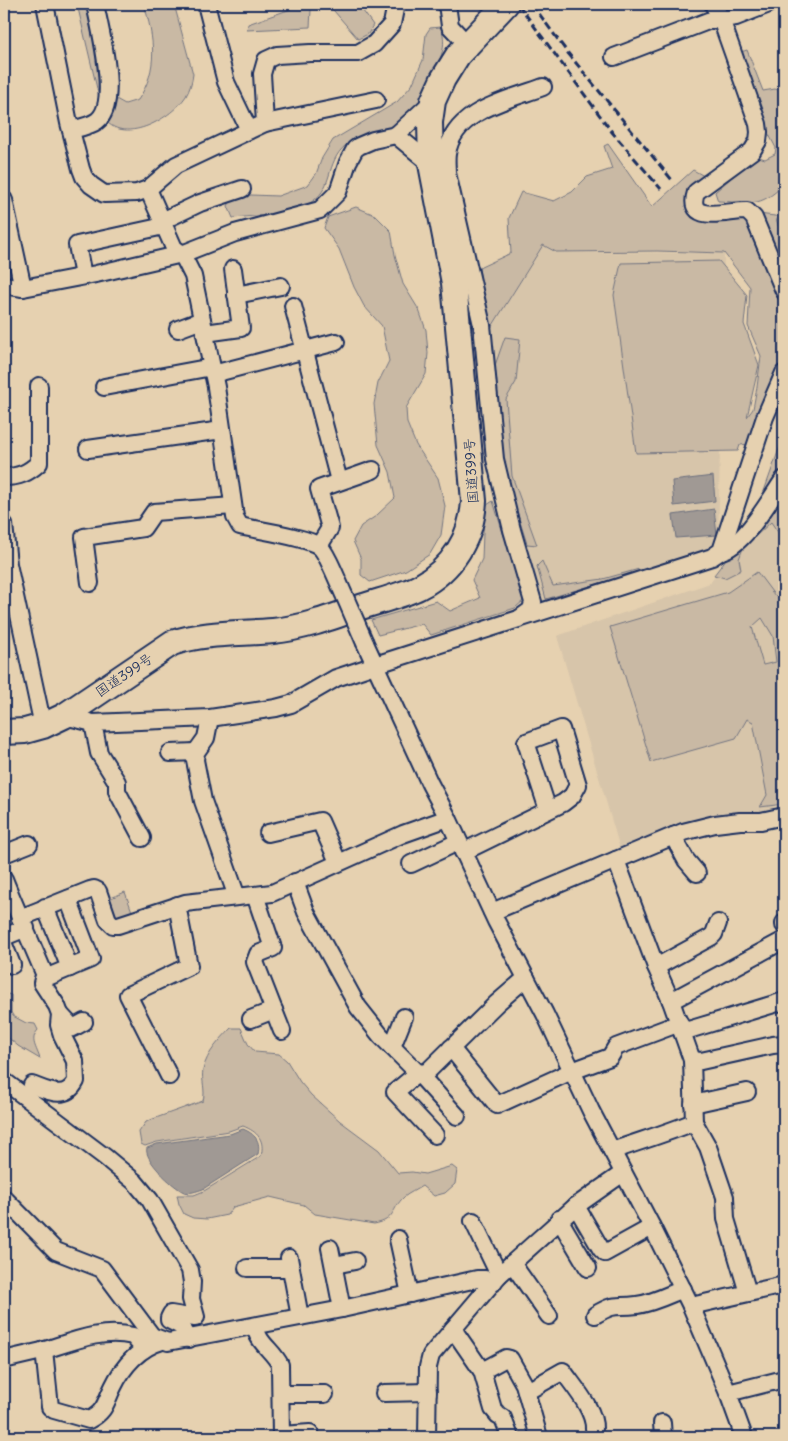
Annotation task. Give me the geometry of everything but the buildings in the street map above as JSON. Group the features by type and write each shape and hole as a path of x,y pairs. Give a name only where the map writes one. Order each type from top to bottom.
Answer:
{"highway":[{"name":"国道399号","path":"4,732 25,731 43,726 64,716 172,643 191,636 274,631 307,626 418,588 438,574 457,554 466,538 473,518 474,501 454,283 430,122 433,101 458,55 506,4"}],"street":[{"path":"44,4 81,169 84,177 91,185 104,194 137,194 148,189 176,165 265,123 376,100"},
{"path":"71,130 98,121 105,112 108,103 107,68 95,4"},
{"path":"206,4 226,82 249,130"},
{"path":"265,123 262,74 266,60 277,55 358,53 374,44 392,24 396,4"},
{"path":"447,4 450,26 473,39"},
{"path":"713,4 721,19 759,132 758,141 752,151 696,192 694,206 698,211 705,214 747,211 754,218 784,291"},
{"path":"614,57 708,21 736,17 769,4"},
{"path":"436,153 454,135 462,123 473,115 486,108 543,87"},
{"path":"4,285 23,288 182,254 235,233 320,210 338,192 348,162 355,149 373,140 396,135 433,101"},
{"path":"396,135 436,153 448,181 482,324 495,459 512,530 533,602 530,610 518,620"},
{"path":"148,189 174,248 182,254 193,276 212,371 235,517 240,526 304,541 319,546 325,554 430,784 492,912 591,1112 691,1306 728,1393 744,1437"},
{"path":"83,276 76,245 163,224 200,202 242,189"},
{"path":"4,200 23,288"},
{"path":"178,329 204,327 241,328 233,269"},
{"path":"236,295 281,286"},
{"path":"293,306 306,349 339,481"},
{"path":"104,387 212,371 336,342"},
{"path":"721,551 765,416 784,373"},
{"path":"4,477 26,474 39,463 38,386"},
{"path":"88,449 222,430"},
{"path":"319,546 330,528 319,489 373,470"},
{"path":"64,716 93,723 210,718 276,708 290,704 336,678 697,564 721,551 728,550 748,531 784,480"},
{"path":"90,583 84,537 144,528 154,512 233,506"},
{"path":"4,532 8,564 43,726"},
{"path":"210,718 206,738 196,752 195,760 204,801 237,897"},
{"path":"93,723 99,753 117,782 117,791 142,838"},
{"path":"411,864 461,847 548,810 563,803 572,796 578,785 561,729 526,742 548,810"},
{"path":"170,753 196,752"},
{"path":"492,912 673,836 715,824 761,821 784,816"},
{"path":"4,937 45,907 94,889 98,892 108,920 113,925 177,905 277,892 338,862 403,834 448,818"},
{"path":"268,833 320,822 338,862"},
{"path":"673,836 686,860 697,873"},
{"path":"4,854 29,844"},
{"path":"616,860 656,967 672,1001 692,1060 694,1122 708,1147 725,1197 726,1219 748,1293"},
{"path":"4,879 46,978"},
{"path":"295,882 306,912 358,1007 392,1047 457,1116"},
{"path":"255,895 273,948 258,954 255,962 282,1031"},
{"path":"68,898 91,959 43,979 42,983 60,1014 73,1028 84,1022"},
{"path":"169,1076 128,995 188,966 177,905"},
{"path":"45,907 70,968"},
{"path":"656,967 711,937 718,923"},
{"path":"672,1001 784,940"},
{"path":"435,1135 395,1092 418,1073 427,1072 526,978"},
{"path":"452,1048 497,1105 572,1071 610,1057 616,1047 784,1001"},
{"path":"251,1019 274,1010"},
{"path":"32,1085 54,1094 62,1094 75,1084 77,1068 62,1035 59,1024 60,1014"},
{"path":"392,1047 404,1017"},
{"path":"692,1060 701,1061 773,1045 782,1044 784,1046"},
{"path":"4,1081 105,1157 135,1182 150,1200 190,1270 192,1282 191,1299 195,1318 171,1314 169,1318 169,1320 181,1326 189,1339"},
{"path":"693,1104 747,1092"},
{"path":"612,1152 694,1122"},
{"path":"427,1437 428,1368 431,1355 512,1263 559,1219 623,1173"},
{"path":"4,1198 56,1251 102,1269 152,1336 168,1342 342,1309 477,1280 496,1279"},
{"path":"576,1206 605,1253 652,1228"},
{"path":"559,1219 588,1268"},
{"path":"473,1221 496,1279"},
{"path":"398,1239 410,1294"},
{"path":"330,1248 342,1309"},
{"path":"334,1266 355,1261"},
{"path":"247,1268 290,1263 300,1317"},
{"path":"512,1263 549,1316"},
{"path":"691,1306 784,1285"},
{"path":"595,1315 607,1307 617,1305 635,1306 648,1303 682,1289"},
{"path":"256,1326 256,1334 280,1365 281,1436 310,1433"},
{"path":"453,1329 482,1371 494,1409 503,1418 510,1437"},
{"path":"4,1360 44,1350 64,1342 117,1333 133,1336 144,1349"},
{"path":"44,1350 50,1407 54,1410 89,1420 98,1415 106,1405 112,1388 122,1370 150,1344 162,1340"},
{"path":"482,1371 506,1358 510,1360 524,1384 539,1437"},
{"path":"526,1392 563,1372 582,1398 594,1422 594,1429"},
{"path":"728,1393 784,1379"},
{"path":"384,1393 428,1392"},
{"path":"281,1394 325,1394"}],"shaded area":[{"path":"77,4 93,4 109,87 116,99 125,104 138,100 145,88 152,65 152,41 144,4 174,4 193,74 189,91 170,113 148,126 136,129 125,130 114,127 105,120 106,106 99,97"},
{"path":"293,4 314,4 311,10 310,27 247,30 248,24 291,9"},
{"path":"328,4 358,4 373,25 368,34 358,39"},
{"path":"440,27 443,35 443,49 428,86 413,111 390,129 358,138 346,145 339,152 322,191 308,204 282,212 233,218 228,206 232,198 251,195 278,196 308,185 316,174 322,158 333,140 397,102 412,85 423,60 426,34 430,28"},
{"path":"747,50 763,91 775,89 784,92 784,160 782,161 779,189 757,202 718,201 715,192 756,156 765,159 775,154 776,148 766,129 741,52"},
{"path":"608,144 652,207 693,170 706,177 691,201 710,215 724,210 775,216 784,242 784,380 751,444 740,445 738,451 636,453 614,295 621,263 719,261 747,295 744,324 759,365 747,417 753,409 761,356 748,326 750,287 724,253 657,251 556,252 543,245 488,333 479,268 511,253 509,218 521,192 554,201 572,192 587,177 612,169 604,146"},
{"path":"356,207 375,215 391,231 403,284 419,310 426,330 428,353 426,374 406,408 407,423 416,445 438,478 445,506 441,535 430,554 406,570 370,582 361,575 361,559 353,541 361,526 376,516 395,498 390,472 378,445 374,404 378,383 389,361 382,326 364,306 354,287 339,249 324,228 328,217"},
{"path":"543,245 556,252 724,253 718,545 704,557 550,603 543,599 501,468 488,333"},
{"path":"505,337 520,339 516,382 506,399 512,476 537,545 527,544 504,471 493,371"},
{"path":"784,435 784,541 771,522 743,548 739,559 741,570 725,578 714,575 752,525"},
{"path":"713,476 715,501 674,506 672,481"},
{"path":"493,501 504,536 516,557 524,585 523,601 515,608 431,635 422,624 378,635 371,620 436,601 450,611 480,598 472,580 482,559 484,507"},
{"path":"770,506 784,528 784,680 766,746 775,816 681,838 624,862 557,636 710,583"},
{"path":"714,509 717,535 676,538 673,515"},
{"path":"542,561 553,586 603,579 639,569 641,571 546,599 537,566"},
{"path":"757,572 775,596 784,587 784,804 760,807 767,795 753,722 747,719 736,738 651,762 610,627 728,592","holes":["762,618 773,636 776,662 763,665 752,627"]},
{"path":"125,892 134,917 113,919 106,900"},
{"path":"4,993 11,995 11,1012 13,1016 26,1023 35,1024 38,1030 34,1037 34,1044 40,1059 18,1046 4,1034"},
{"path":"231,1028 241,1028 248,1044 255,1052 279,1054 287,1061 311,1095 340,1121 379,1150 398,1173 412,1172 425,1174 452,1166 457,1170 455,1184 445,1193 434,1196 422,1186 404,1197 390,1217 374,1224 315,1214 304,1205 270,1197 233,1207 227,1215 207,1219 193,1218 184,1214 177,1195 194,1195 204,1191 261,1156 262,1145 259,1137 253,1131 243,1126 229,1131 157,1142 145,1146 141,1144 139,1132 146,1122 203,1101 203,1070 205,1064 214,1047"},
{"path":"243,1129 256,1138 259,1145 258,1154 203,1189 193,1192 184,1192 173,1185 154,1165 147,1153 147,1148 157,1144 230,1134"}],"railway":[{"path":"518,4 612,132 661,189"},
{"path":"532,4 567,52 672,180"}]}
